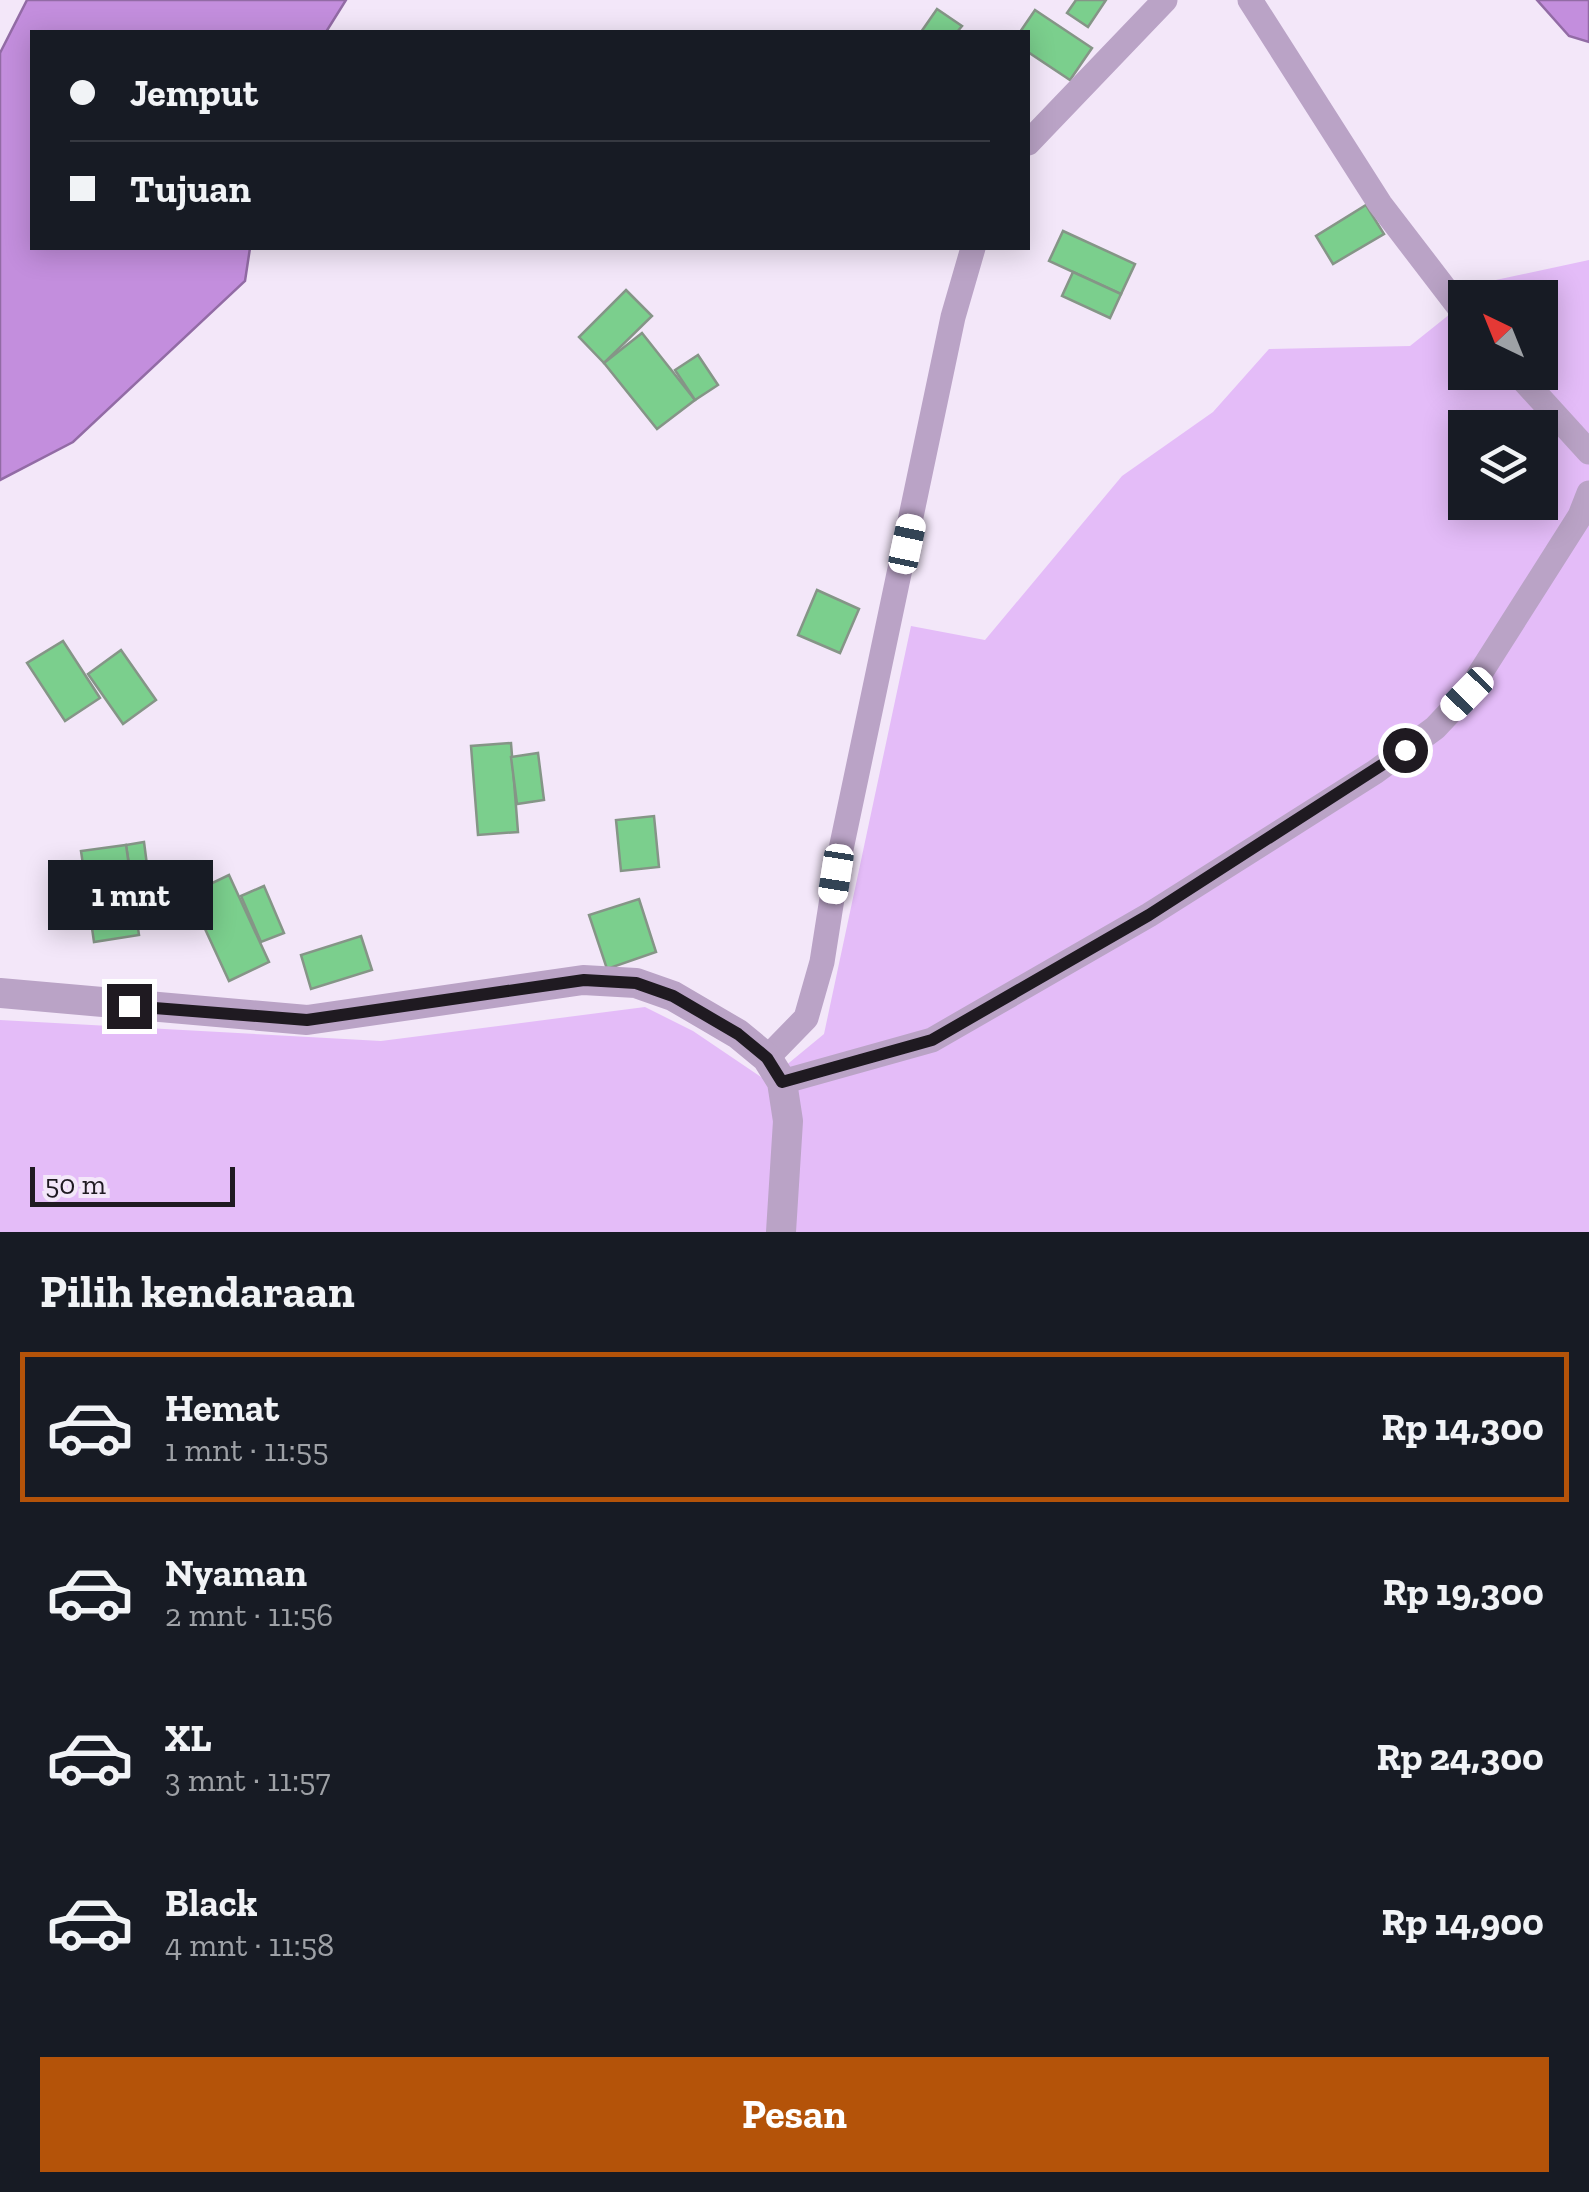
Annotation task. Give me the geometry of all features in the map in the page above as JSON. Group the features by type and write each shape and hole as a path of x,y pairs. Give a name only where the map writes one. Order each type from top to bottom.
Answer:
{"street":[{"path":"1030,141 1165,0"},
{"path":"1250,0 1282,44 1380,204 1448,293"},
{"path":"774,1070 806,1018 822,962 836,874 954,316 973,250"},
{"path":"1532,390 1589,452"},
{"path":"774,1070 932,1040 1149,915 1374,772 1435,728 1467,694 1580,516 1589,493"},
{"path":"0,993 307,1020 584,980 636,983 673,996 738,1034 774,1070 788,1121 781,1232"}],"shaded area":[{"path":"27,0 346,0 327,30 30,30 30,250 250,250 245,281 73,442 0,480 0,53"},
{"path":"1537,0 1589,0 1589,42 1569,36"},
{"path":"1589,260 1589,1232 0,1232 0,1020 381,1041 645,1007 693,1031 767,1081 824,1034 911,626 985,640 1122,476 1213,412 1269,349 1410,346 1448,316 1448,390 1558,390 1558,280 1496,280"}],"building":[{"path":"1076,0 1106,0 1088,27 1067,13"},
{"path":"937,9 962,26 959,30 922,30"},
{"path":"1035,10 1092,48 1070,80 1030,53 1030,30 1021,30"},
{"path":"1366,205 1384,234 1333,264 1316,236"},
{"path":"1063,231 1135,264 1121,294 1049,261"},
{"path":"1073,272 1121,294 1110,318 1062,296"},
{"path":"626,290 652,316 604,363 579,337"},
{"path":"642,333 695,400 657,429 604,363"},
{"path":"698,355 718,385 695,400 675,370"},
{"path":"817,590 859,609 840,653 798,635"},
{"path":"63,641 100,698 65,721 27,663"},
{"path":"121,650 156,700 123,724 88,674"},
{"path":"511,743 518,832 478,835 471,746"},
{"path":"538,753 544,800 517,804 511,757"},
{"path":"654,816 659,867 621,871 616,820"},
{"path":"144,842 150,888 133,890 126,845"},
{"path":"126,845 139,935 94,942 81,851"},
{"path":"229,875 269,962 229,981 189,894"},
{"path":"264,886 284,933 261,942 241,896"},
{"path":"639,899 656,952 607,969 589,915"},
{"path":"361,936 372,970 311,989 301,955"}],"route":[{"path":"129,1006 307,1020 584,980 636,983 673,996 738,1034 767,1058 782,1082 932,1040 1149,915 1405,750"}]}
